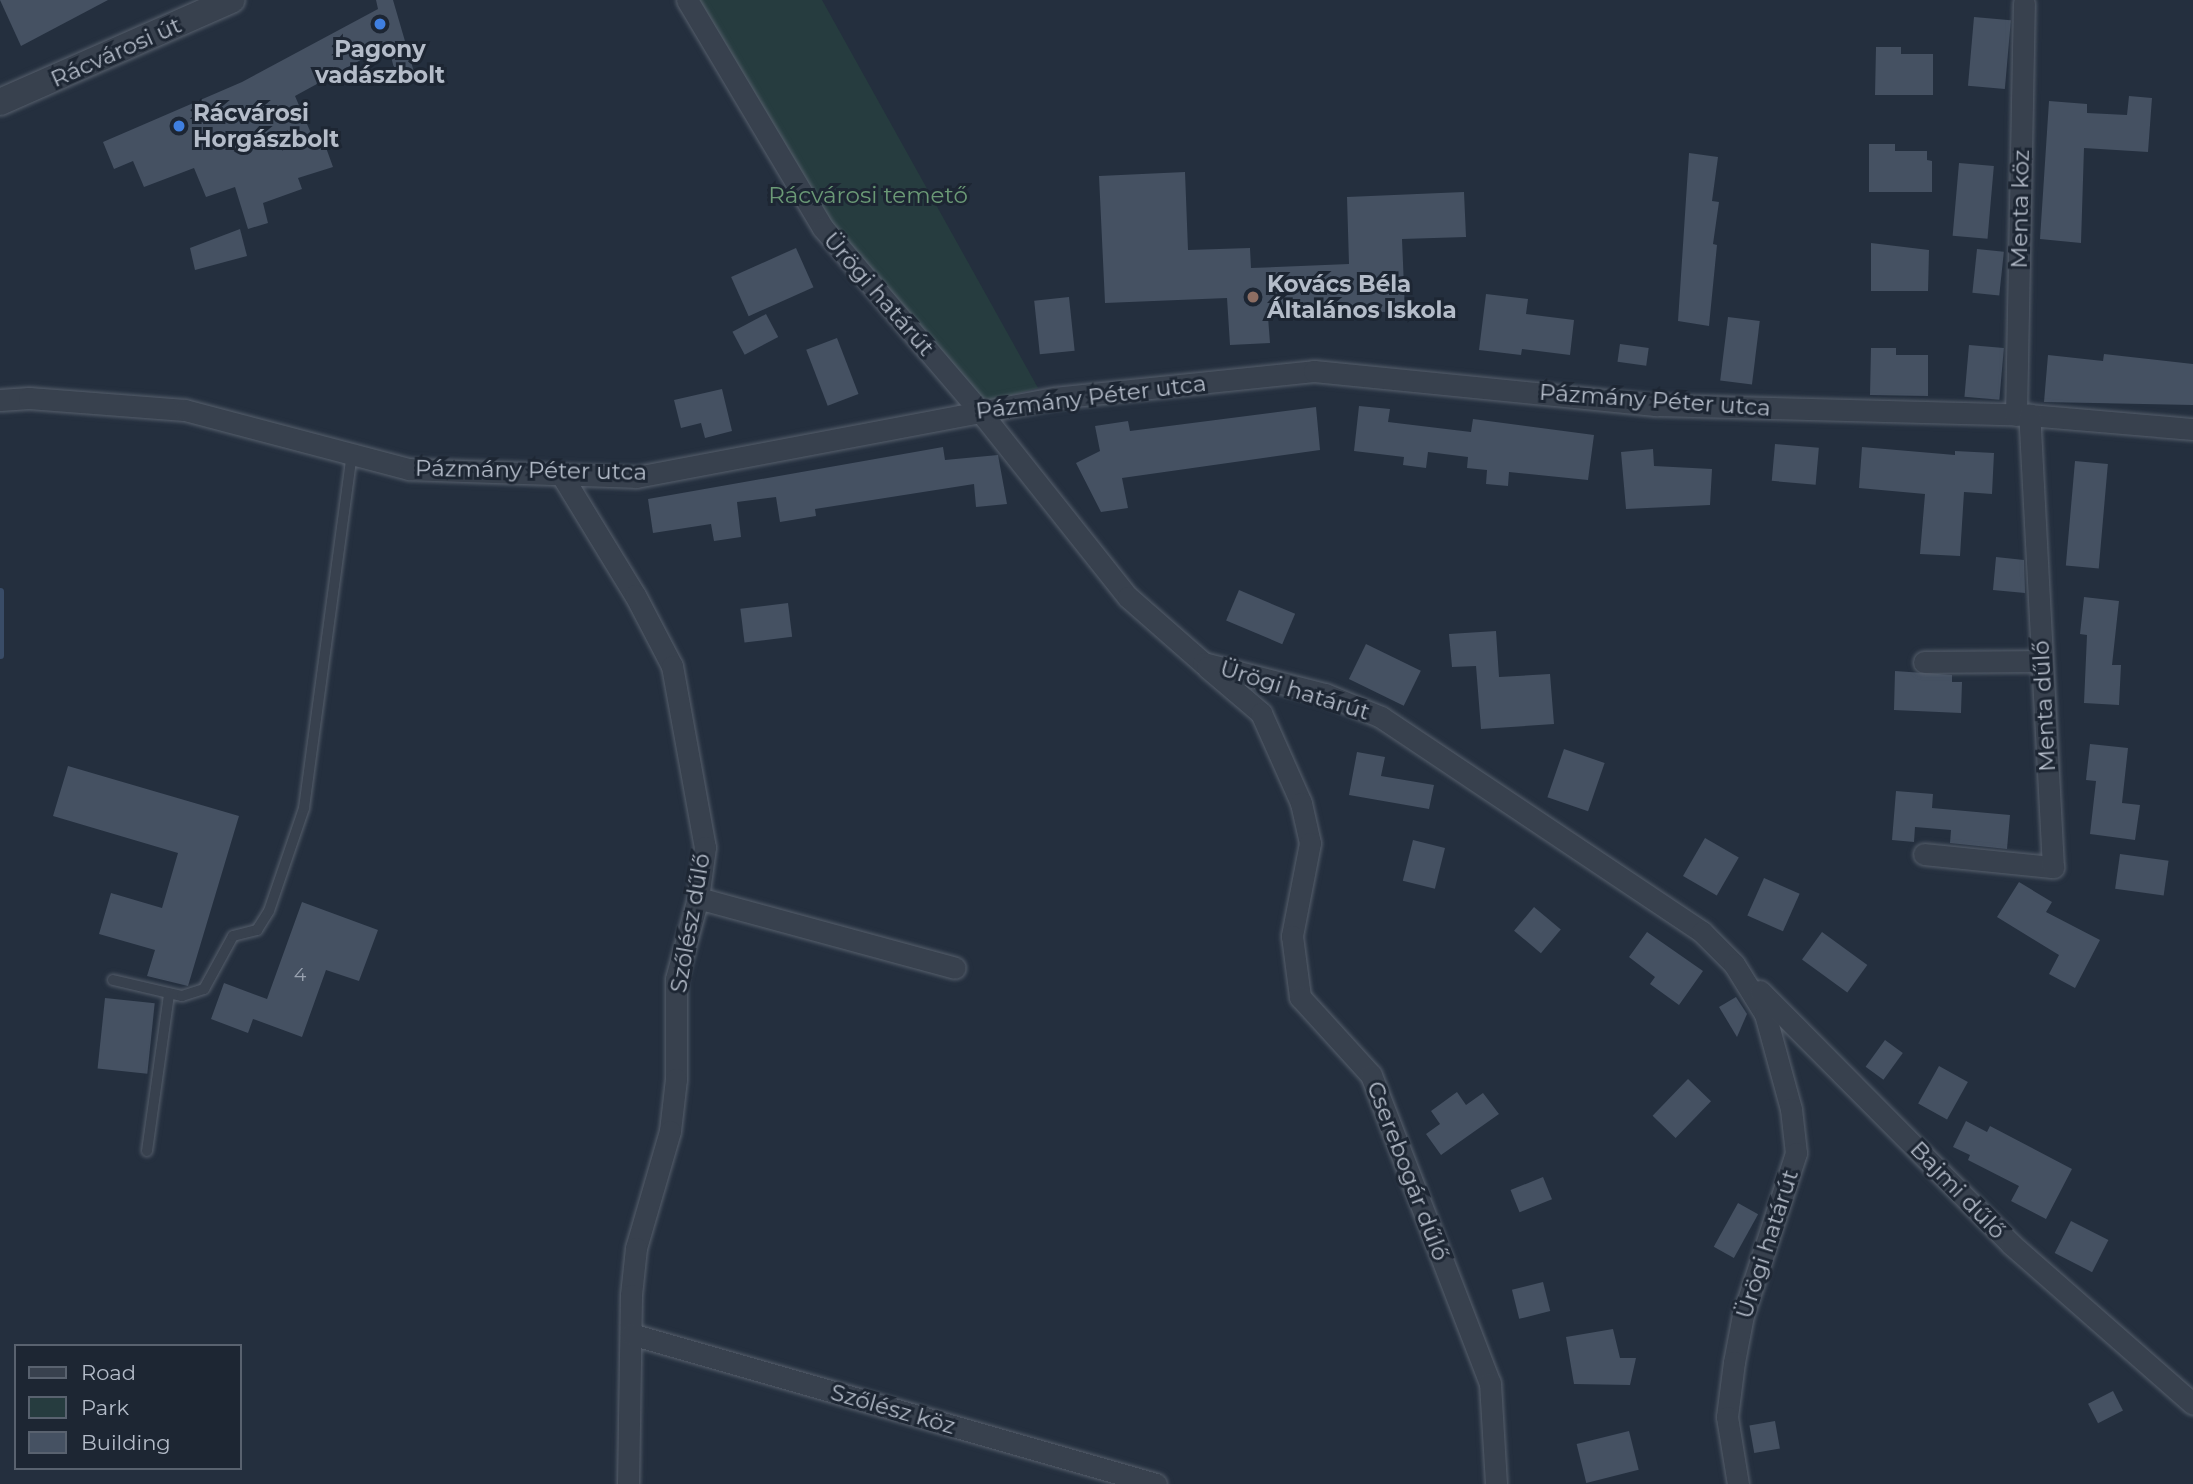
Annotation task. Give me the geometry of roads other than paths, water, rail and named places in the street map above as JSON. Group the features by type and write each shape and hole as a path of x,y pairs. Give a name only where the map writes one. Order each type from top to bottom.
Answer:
{"street":[{"name":"Rácvárosi út","path":"0,102 231,0"},
{"name":"Ürögi határút","path":"687,0 822,228 979,410 1128,597 1203,663 1325,694 1381,716 1702,932 1734,964 1765,1014 1791,1109 1796,1153 1743,1315 1734,1362 1727,1417 1738,1484"},
{"name":"Menta köz","path":"2022,415 2024,3"},
{"name":"Pázmány Péter utca","path":"0,400 29,398 185,410 409,469 636,477 979,410 1314,371 1657,405 2022,415 2193,429"},
{"name":"Menta dűlő","path":"1924,854 2053,867 2041,661 2022,415"},
{"name":"Szőlész dűlő","path":"561,474 635,595 672,666 705,847 698,898 676,979 676,1079 670,1131 636,1248 628,1484"},
{"path":"1924,662 2041,661"},
{"name":"Cserebogár dűlő","path":"1203,663 1261,713 1301,803 1310,844 1292,936 1300,997 1371,1075 1490,1383 1496,1484"},
{"path":"698,898 955,968"},
{"name":"Bajmi dűlő","path":"1734,964 2011,1244 2193,1404"},
{"name":"Szőlész köz","path":"631,1334 1156,1484"}],"lane":[{"path":"113,979 183,996 204,989 233,936 257,930 270,911 304,808 352,454"},
{"path":"147,1151 169,994"}],"waterway":[{"path":"0,591 0,655"}],"place":[{"name":"Pagony vadászbolt","path":"380,24"},
{"name":"Rácvárosi Horgászbolt","path":"179,126"},
{"name":"Kovács Béla Általános Iskola","path":"1253,297"}],"park label":[{"name":"Rácvárosi temető","path":"868,195"}]}
